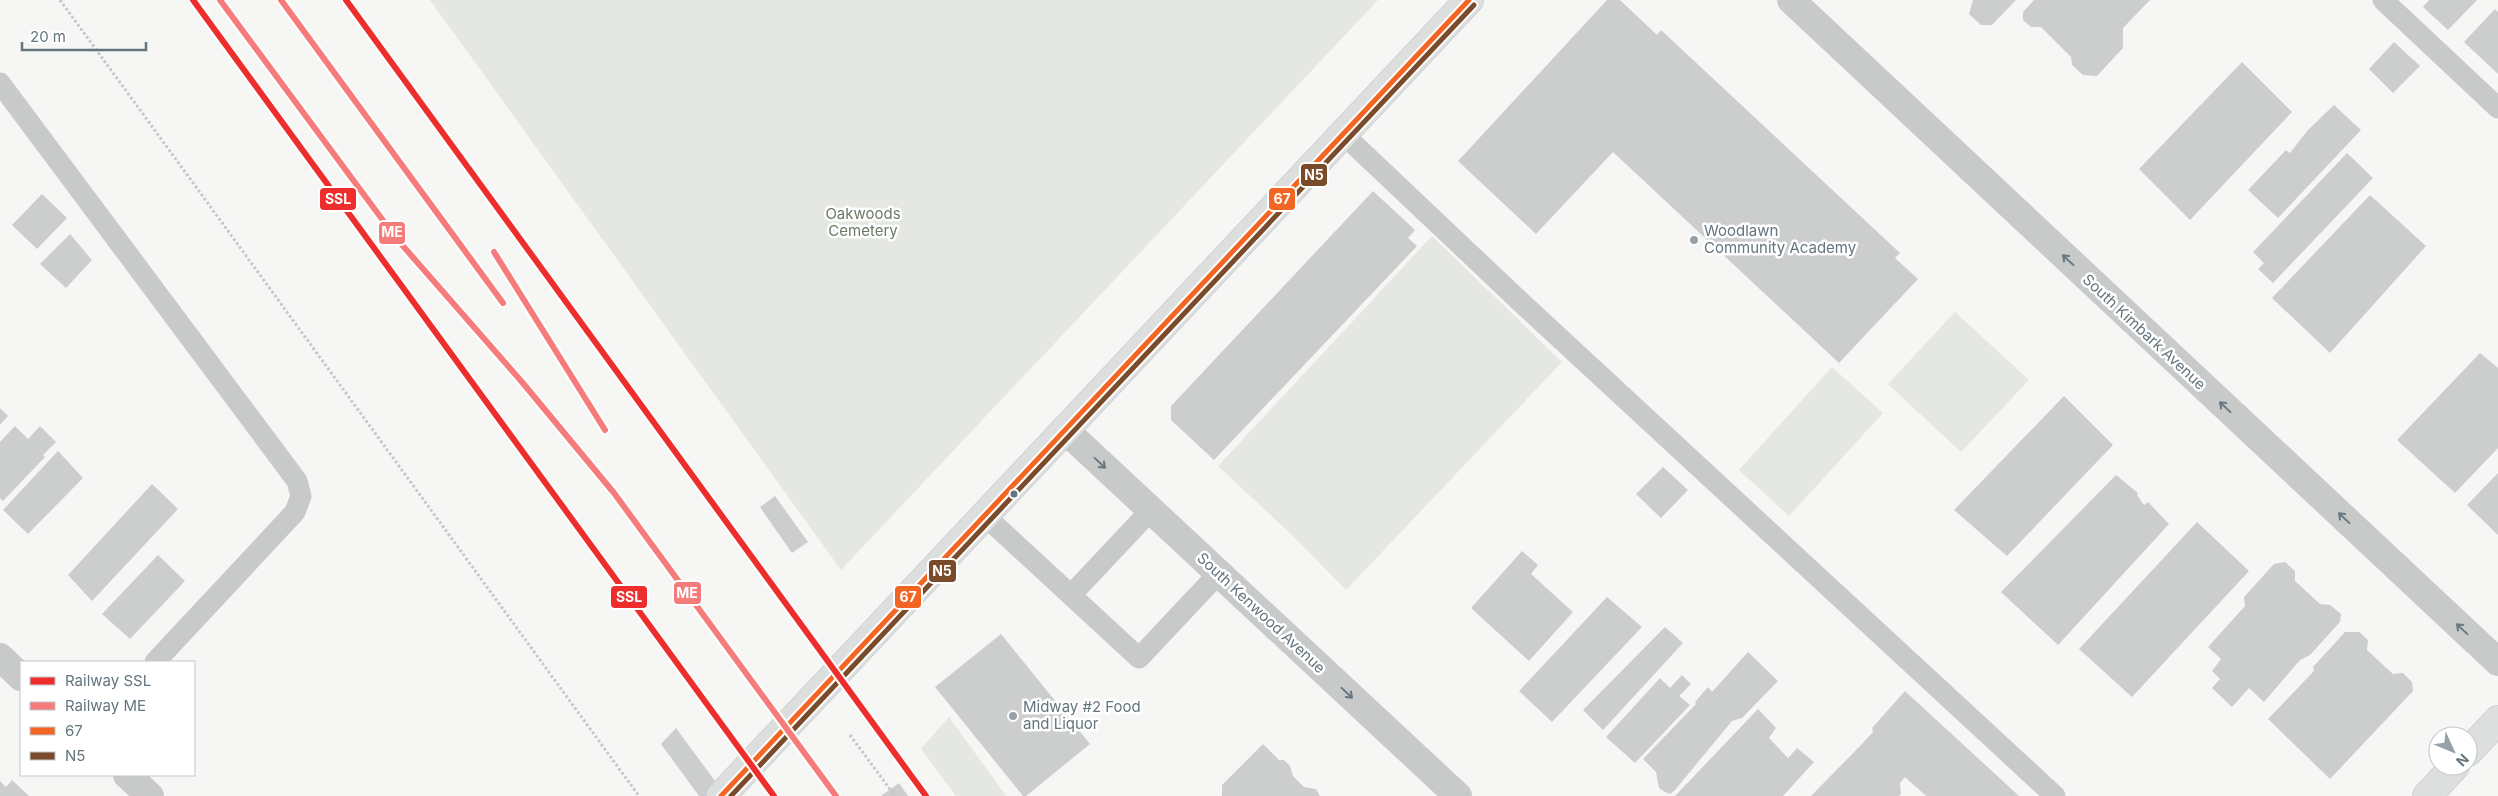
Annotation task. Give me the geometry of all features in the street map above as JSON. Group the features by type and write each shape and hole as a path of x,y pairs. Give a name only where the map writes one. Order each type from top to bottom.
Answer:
{"street":[{"path":"721,796 1469,0"},
{"name":"South Kimbark Avenue","path":"1791,0 2498,662"},
{"name":"South Kenwood Avenue","path":"1065,430 1458,796"},
{"path":"0,657 20,676"},
{"path":"2478,741 2498,720"},
{"path":"128,776 150,796"},
{"path":"2427,796 2446,776"}],"lane":[{"path":"2383,0 2498,108"},
{"path":"0,83 298,482 301,496 295,512 156,661"},
{"path":"1343,134 1526,307 2055,796"},
{"path":"1071,595 1151,510"},
{"path":"984,515 1139,658 1219,573"}],"path":[{"path":"60,0 639,796"},
{"path":"850,735 895,796"}],"green space":[{"name":"Oakwoods Cemetery","path":"430,0 1378,0 841,570"},
{"path":"1432,236 1562,362 1346,590 1292,535 1218,466"},
{"path":"1955,312 2029,380 1961,452 1888,384"},
{"path":"1832,367 1883,413 1789,516 1739,470"},
{"path":"949,717 1006,796 956,796 921,749"}],"building":[{"path":"1607,0 1620,0 1657,35 1661,30 1900,253 1895,258 1918,279 1839,363 1613,152 1536,234 1458,161"},
{"path":"1973,0 2016,0 1992,25 1981,25 1969,14"},
{"path":"2034,0 2150,0 2123,28 2123,48 2097,76 2083,75 2072,65 2071,57 2041,27 2031,27 2023,20 2023,12"},
{"path":"2429,0 2477,0 2448,30 2423,7"},
{"path":"2495,9 2498,12 2498,74 2464,42"},
{"path":"2394,42 2420,66 2393,93 2369,69"},
{"path":"2242,62 2292,112 2190,220 2139,169"},
{"path":"2334,105 2361,130 2278,218 2248,190 2286,150 2290,153 2308,130"},
{"path":"2347,153 2373,178 2273,283 2258,269 2264,263 2253,252"},
{"path":"1373,191 1415,230 1408,238 1417,246 1214,460 1171,420 1171,406"},
{"path":"42,194 67,218 37,249 12,225"},
{"path":"2370,195 2426,246 2330,353 2272,298"},
{"path":"70,234 92,260 66,288 40,264"},
{"path":"2480,353 2498,368 2498,448 2455,493 2397,440"},
{"path":"2064,396 2113,445 2007,556 1954,510"},
{"path":"0,408 8,416 0,425"},
{"path":"15,426 28,439 40,426 56,442 43,455 45,457 3,501 0,498 0,442"},
{"path":"58,451 83,478 28,534 3,510"},
{"path":"1663,467 1688,490 1661,518 1636,494"},
{"path":"2498,473 2498,535 2467,505"},
{"path":"2116,475 2138,493 2137,495 2144,505 2148,502 2169,524 2058,645 2001,592"},
{"path":"152,484 178,509 92,601 68,575"},
{"path":"775,496 808,542 792,553 760,507"},
{"path":"2197,522 2249,571 2132,697 2079,649"},
{"path":"1522,551 1538,565 1531,574 1573,612 1529,661 1471,608"},
{"path":"158,555 185,581 130,639 102,614"},
{"path":"2285,562 2295,571 2295,581 2320,604 2330,605 2341,614 2340,622 2310,655 2300,660 2264,702 2249,688 2232,707 2212,688 2220,679 2212,671 2221,659 2208,647 2245,606 2244,597 2274,564"},
{"path":"1607,597 1642,627 1552,722 1519,691"},
{"path":"1665,627 1683,643 1603,730 1583,710"},
{"path":"2345,632 2359,632 2368,640 2367,650 2393,674 2403,673 2412,682 2413,691 2330,779 2268,719 2314,671 2313,667"},
{"name":"Midway #2 Food and Liquor","path":"1001,634 1090,744 1026,796 1023,796 935,687"},
{"path":"1748,652 1778,681 1742,718 1732,721 1675,790 1670,794 1665,792 1659,788 1656,772 1643,759 1696,704 1695,702 1708,687 1712,692"},
{"path":"1682,675 1691,684 1679,696 1690,705 1635,763 1606,737 1660,678 1670,688"},
{"path":"1905,691 2019,796 1926,796 1905,777 1900,783 1901,794 1899,796 1811,796 1873,732 1872,728"},
{"path":"1758,709 1776,728 1769,738 1788,758 1797,748 1814,762 1783,796 1675,796"},
{"path":"676,728 726,796 699,796 661,744"},
{"path":"1263,744 1279,760 1284,760 1290,766 1293,776 1304,787 1316,789 1320,796 1222,796 1222,785"},
{"path":"12,780 29,796 0,796 0,781 6,787"},
{"path":"899,783 908,796 881,796"}],"rail line":[{"name":"SSL","path":"193,0 774,796"},
{"name":"ME","path":"220,0 396,238 522,382 614,493 836,796"},
{"name":"ME","path":"281,0 503,303"},
{"name":"SSL","path":"346,0 926,796"},
{"name":"ME","path":"494,252 605,430"}],"transit line":[{"name":"67","path":"721,796 1469,0"},
{"name":"N5","path":"731,796 1474,5"}],"place":[{"name":"Woodlawn Community Academy","path":"1694,240"},
{"name":"Midway #2 Food and Liquor","path":"1013,716"}]}
